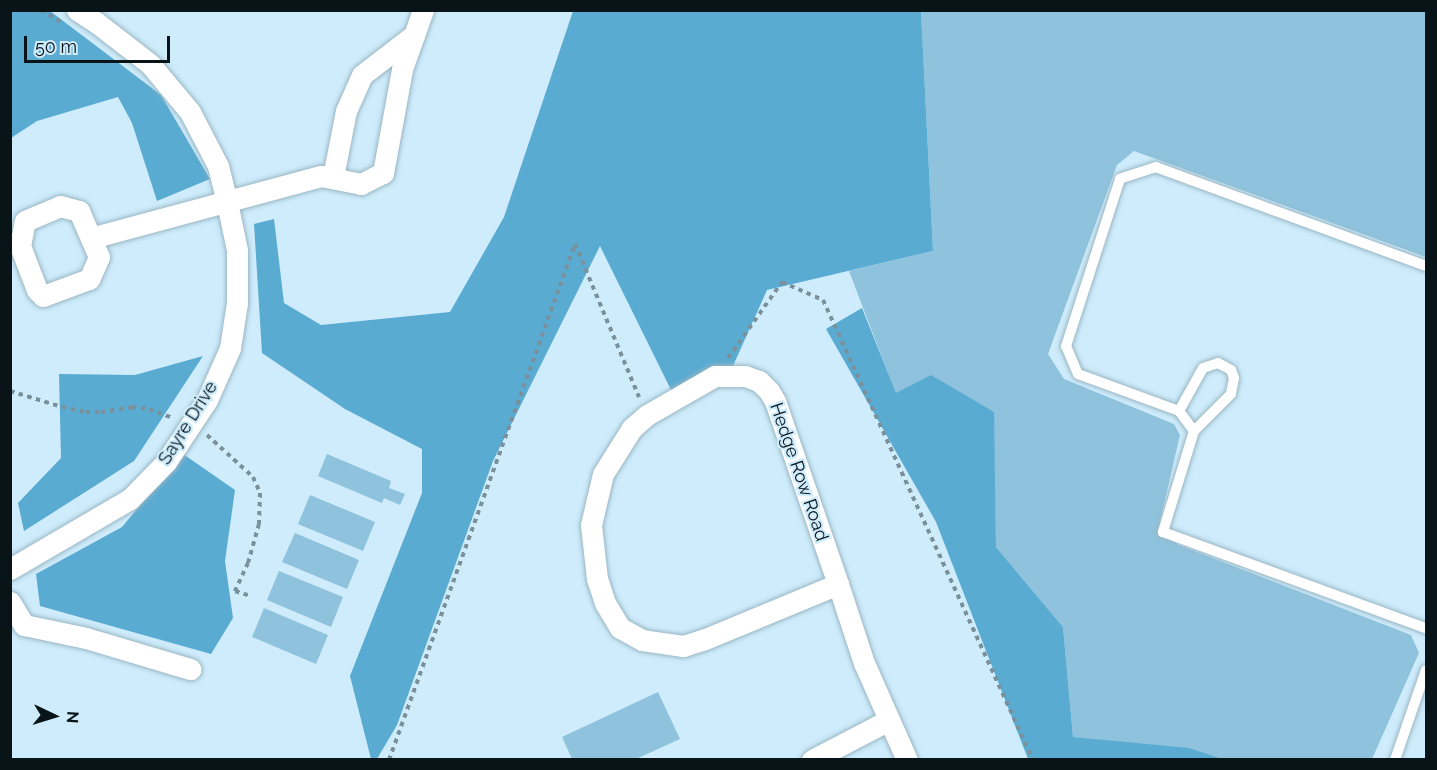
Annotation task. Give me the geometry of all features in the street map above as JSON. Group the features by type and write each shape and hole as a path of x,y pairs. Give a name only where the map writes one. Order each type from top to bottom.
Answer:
{"street":[{"name":"Sayre Drive","path":"10,569 130,499 166,462 207,400 230,348 237,303 237,250 227,202 218,166 190,112 150,64 98,23 77,10"},
{"path":"91,238 321,176 361,184 383,173 402,69 423,10"},
{"path":"333,177 346,111 362,75 415,34"},
{"path":"60,206 79,211 91,238 99,257 89,279 40,293 20,246 25,221 60,206"},
{"name":"Hedge Row Road","path":"838,584 683,646 642,640 620,628 605,603 597,579 591,525 603,474 632,428 647,415 715,376 745,376 759,381 776,401 838,584 864,663 907,759"},
{"path":"10,602 24,625 86,638 190,669"},
{"path":"812,759 889,720"}],"lane":[{"path":"1194,431 1179,411 1078,374 1066,346 1120,179 1156,167 1426,266"},
{"path":"1179,411 1203,368 1218,363 1230,370 1233,378 1231,394 1194,431 1163,532 1426,628"},
{"path":"1395,759 1426,670"}],"path":[{"path":"389,759 575,244 647,415"},
{"path":"715,376 782,282 823,300 1032,759"},
{"path":"10,391 86,412 132,407 149,409 176,420 170,429"},
{"path":"191,425 234,458 252,477 260,493 259,524 248,562 235,591 250,596"}],"shaded area":[{"path":"11,10 50,11 161,95 210,179 157,201 132,123 118,97 37,121 11,138"},
{"path":"573,11 921,11 933,251 767,290 728,377 675,398 600,246 493,461 397,725 377,759 371,759 350,676 422,493 422,449 345,409 262,353 254,224 274,219 284,303 321,325 450,312 504,217"},
{"path":"921,11 1426,11 1426,257 1134,151 1117,165 1048,354 1064,379 1174,424 1180,435 1158,530 1179,545 1411,635 1419,653 1372,759 1171,759 1108,741 1073,737 1063,627 996,547 993,412 896,394 849,271 933,251"},
{"path":"862,308 896,393 931,375 994,412 996,547 1063,627 1073,737 1189,748 1222,759 1028,759 936,522 826,329"},
{"path":"203,356 134,461 24,531 18,503 61,458 59,374 135,375"},
{"path":"183,454 235,490 225,561 233,618 211,654 40,606 36,574 122,527"},
{"path":"327,454 391,481 389,488 405,494 400,505 384,498 382,503 318,476"},
{"path":"310,495 375,522 363,551 298,524"},
{"path":"295,533 359,560 347,589 282,562"},
{"path":"279,571 343,597 331,627 267,600"},
{"path":"264,608 328,635 316,664 252,637"},
{"path":"658,692 680,739 636,759 572,759 562,737"}]}
